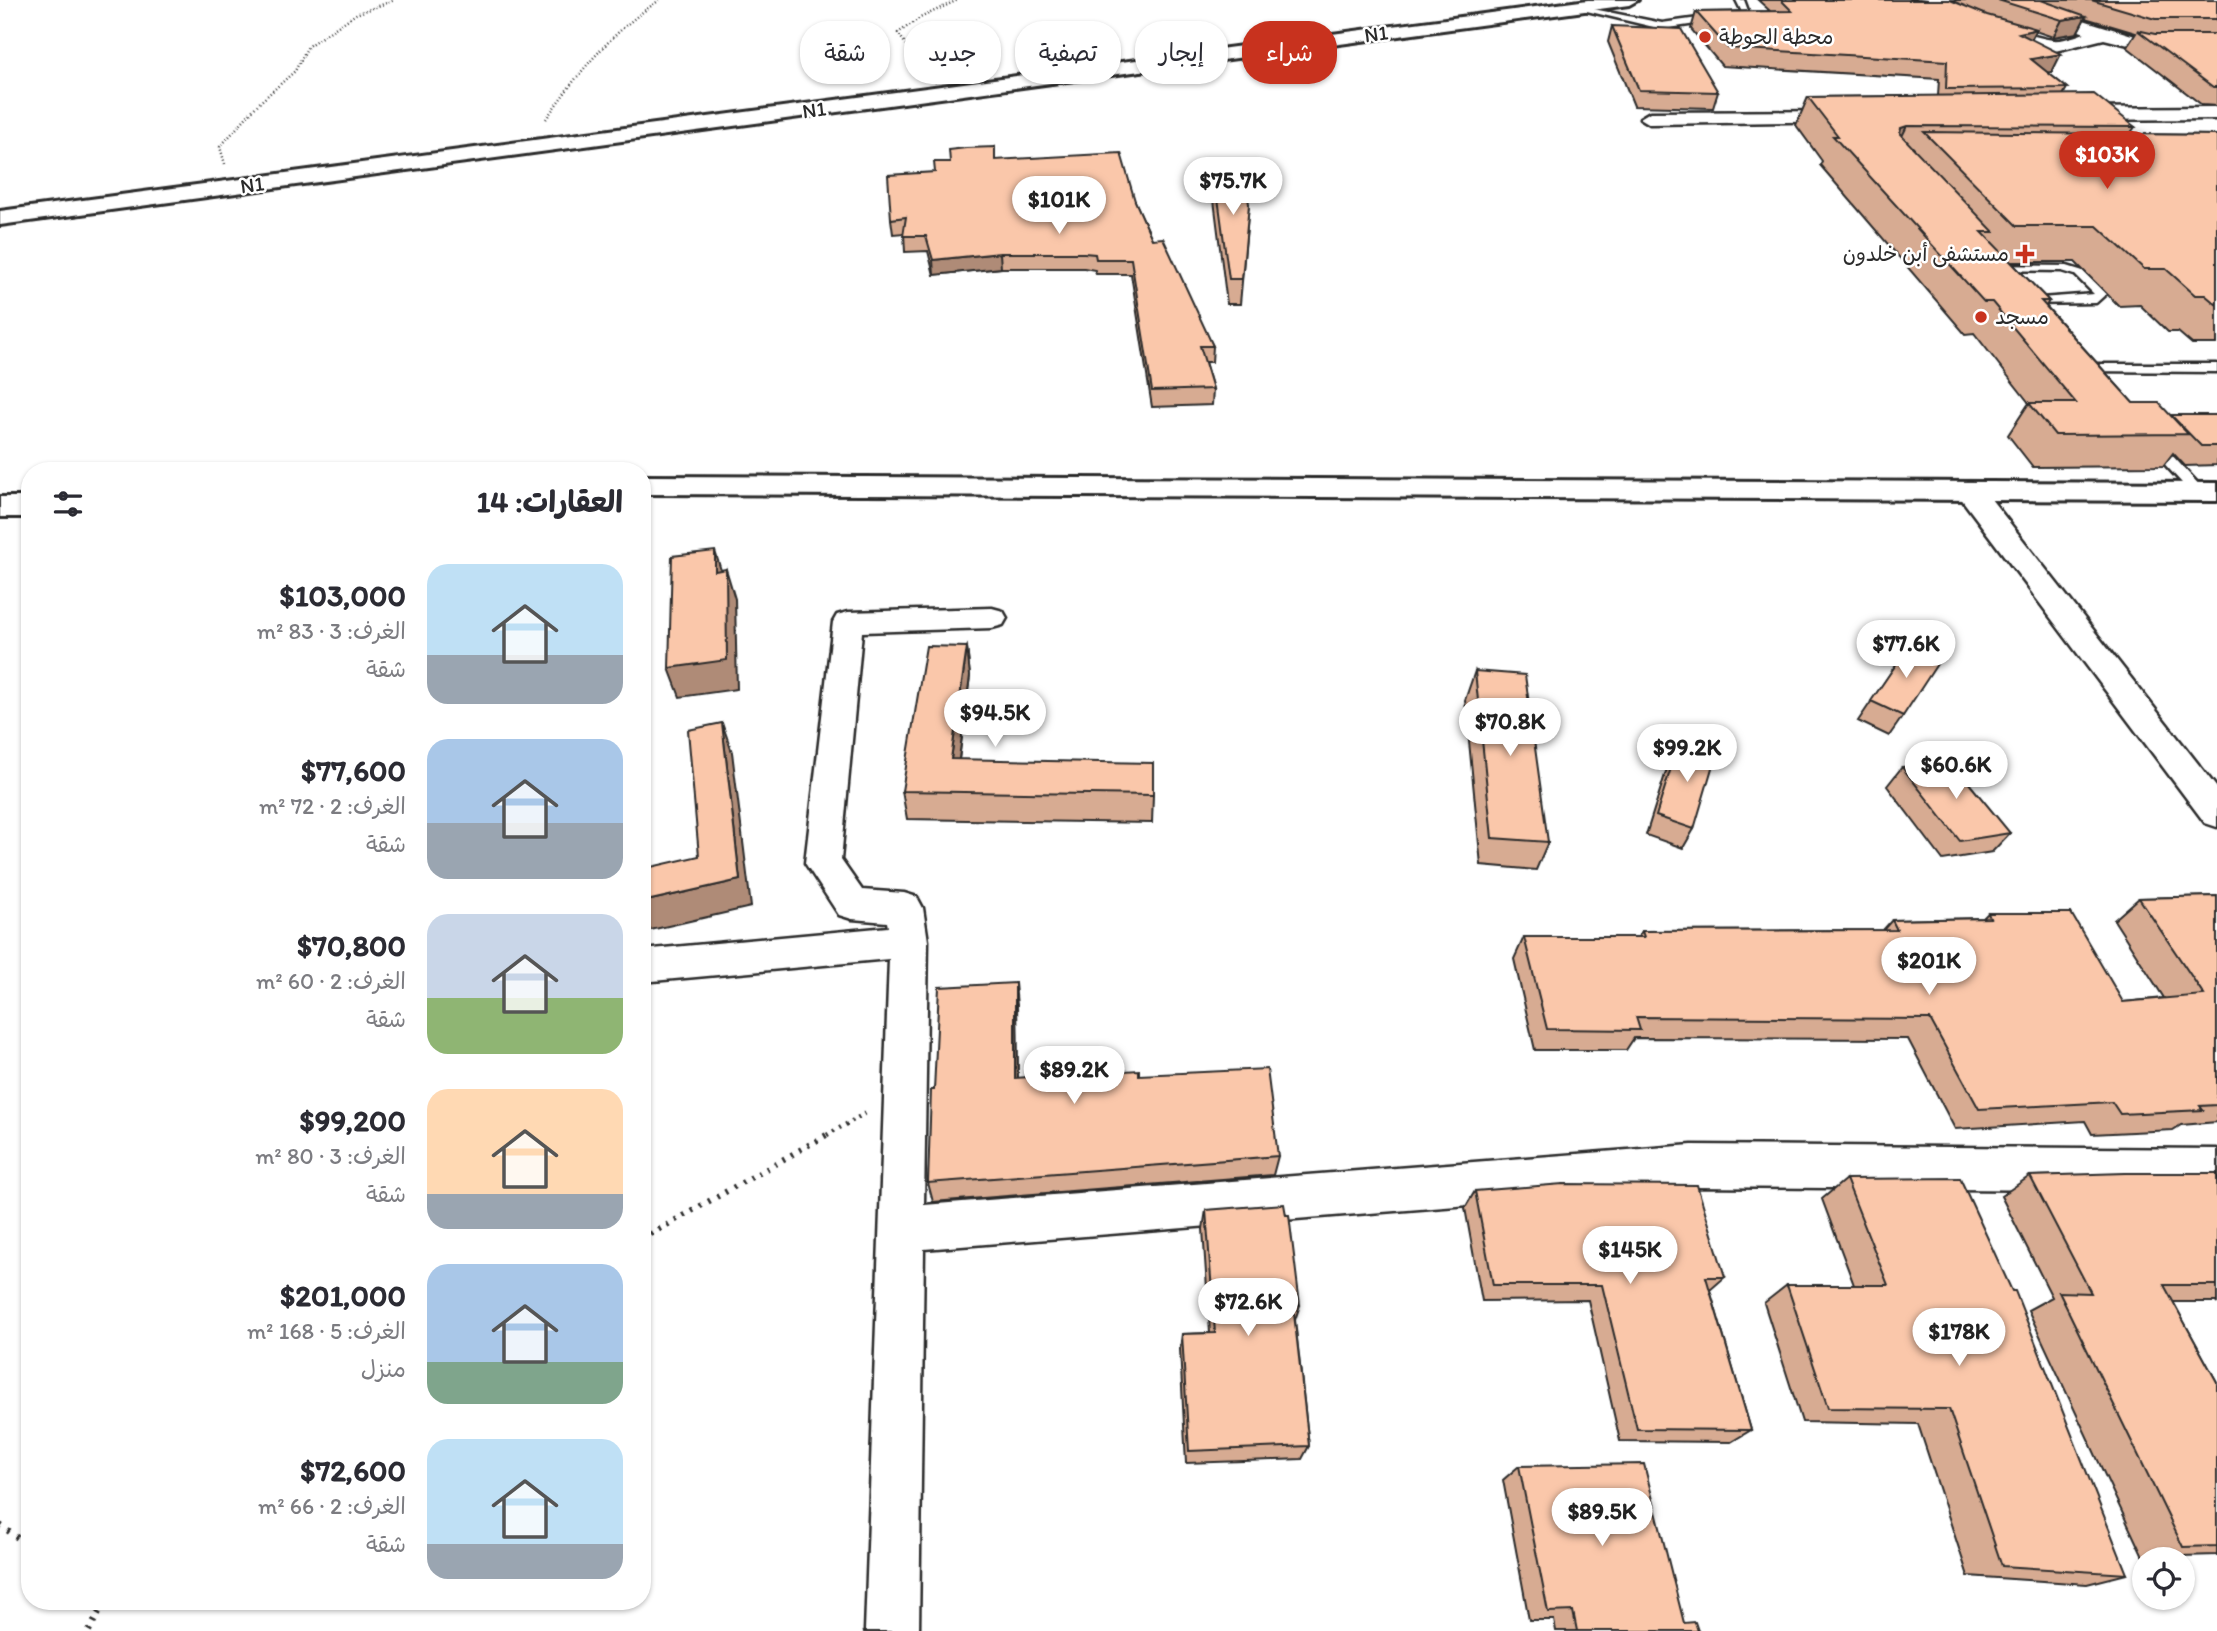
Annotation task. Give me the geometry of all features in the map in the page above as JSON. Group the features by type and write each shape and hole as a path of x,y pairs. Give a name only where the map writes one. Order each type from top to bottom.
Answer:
{"main road":[{"name":"N1","path":"1001,73 1549,0"},
{"name":"N1","path":"0,219 1629,0"},
{"name":"N1","path":"0,205 918,84"},
{"path":"0,483 21,483"},
{"path":"651,485 1979,503 2217,516"},
{"path":"651,509 1979,503 2207,492"},
{"path":"0,507 21,507"}],"street":[{"path":"1918,0 1986,26 2055,46 2104,34"},
{"path":"2001,0 2104,34 2145,44 2217,44"},
{"path":"2051,114 2217,113"},
{"path":"1650,118 1871,116"},
{"path":"1979,503 2217,813"},
{"path":"892,1631 909,941 904,908 852,904 823,863 841,670 848,622 992,618"},
{"path":"651,965 909,941"},
{"path":"902,1229 1692,1166 2217,1170"}],"lane":[{"path":"1574,8 1662,26 1747,15 1741,0"},
{"path":"1983,258 2021,297 2096,300 2100,294 2079,274 2063,268 1993,268"},
{"path":"2095,379 2081,363 2217,368"},
{"path":"2142,430 2207,492"}],"path":[{"path":"228,175 220,147 258,104 295,71 308,46 356,14 395,0"},
{"path":"536,134 575,76 633,17 660,0"},
{"path":"916,21 958,0"},
{"path":"904,29 898,33 904,41"},
{"path":"651,1234 906,1090"},
{"path":"0,1525 21,1540"},
{"path":"89,1631 100,1610"}],"building":[{"path":"1781,0 1950,0 1987,15 2037,29 2019,33 2061,54 2031,59 2067,88 1946,89 1947,61 1728,48 1696,12 1792,11"},
{"path":"1998,0 2041,0 2086,16 2062,20"},
{"path":"2091,0 2217,0 2217,19 2155,19"},
{"path":"1612,26 1681,29 1718,92 1639,90"},
{"path":"2137,30 2155,34 2217,34 2217,87 2213,87"},
{"path":"2094,94 2135,127 1907,126 1901,128 1900,134 1994,232 1982,232 2049,301 2041,301 2133,403 2159,403 2188,434 2055,435 2029,403 2076,403 1992,302 1984,302 1833,136 1838,136 1808,97"},
{"path":"1924,132 2217,135 2217,305 2205,295 2195,295 2166,269 2144,269 2097,226 2017,226"},
{"path":"995,147 995,160 1121,153 1135,201 1152,239 1163,238 1213,346 1200,346 1213,389 1152,391 1131,259 1096,259 1095,254 1084,253 1000,253 933,260 926,236 903,236 906,217 891,219 888,175 935,172 934,162 950,162 949,150"},
{"path":"1214,168 1244,169 1249,204 1242,279 1229,279"},
{"path":"2171,415 2217,415 2217,446 2201,446"},
{"path":"715,551 715,571 726,569 727,660 669,668 672,556"},
{"path":"1910,644 1941,658 1903,716 1871,701"},
{"path":"926,646 967,647 951,759 1153,763 1153,795 902,791"},
{"path":"1475,671 1525,675 1548,842 1492,838"},
{"path":"722,723 740,880 651,900 651,867 699,856 688,730"},
{"path":"1680,739 1717,751 1694,829 1656,816"},
{"path":"1950,760 2010,833 1960,841 1902,767"},
{"path":"2217,896 2217,1105 2200,1106 2203,1110 2120,1114 2112,1102 1979,1109 1930,1019 1636,1017 1640,1030 1547,1029 1524,937 1644,937 1642,931 1897,930 1892,920 1990,918 1988,913 2071,913 2123,1002 2204,995 2139,898"},
{"path":"1015,983 1015,1078 1139,1070 1139,1075 1267,1069 1278,1156 928,1183 931,1090 934,1090 939,987"},
{"path":"2217,1173 2217,1285 2164,1285 2217,1382 2217,1546 2183,1547 2059,1292 2091,1293 2030,1176"},
{"path":"1960,1178 2012,1291 2015,1291 2127,1574 2002,1566 1949,1409 1828,1408 1787,1285 1888,1285 1846,1179"},
{"path":"1563,1184 1697,1185 1725,1277 1706,1277 1751,1430 1637,1429 1602,1285 1493,1285 1475,1191"},
{"path":"1284,1204 1286,1215 1289,1215 1300,1305 1293,1305 1309,1446 1189,1451 1182,1334 1215,1333 1206,1210"},
{"path":"1644,1464 1684,1623 1695,1622 1698,1631 1577,1631 1573,1611 1548,1612 1519,1466"}],"place":[{"name":"محطة الحوطة","path":"1705,37"},
{"name":"مستشفى أبن خلدون","path":"2025,254"},
{"name":"مسجد","path":"1981,317"}]}
